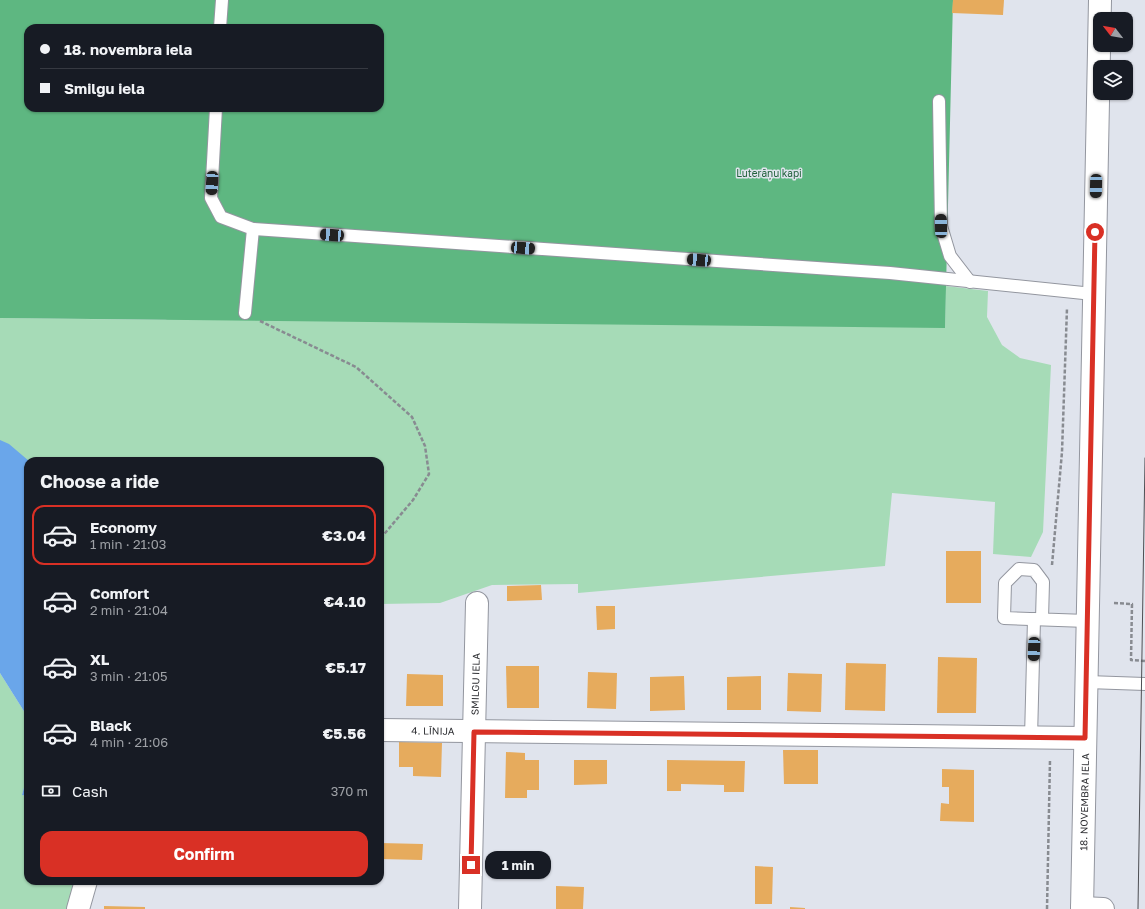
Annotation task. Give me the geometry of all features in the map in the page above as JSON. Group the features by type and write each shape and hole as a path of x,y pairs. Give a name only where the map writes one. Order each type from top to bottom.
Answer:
{"street":[{"name":"18. NOVEMBRA IELA","path":"1082,909 1100,0"},
{"name":"SMILGU IELA","path":"470,909 478,603"},
{"name":"4. LĪNIJA","path":"384,730 1085,738"},
{"path":"78,909 85,885"},
{"path":"1082,909 1103,909"}],"lane":[{"path":"220,24 222,0"},
{"path":"939,101 941,226 950,256 970,282"},
{"path":"216,112 211,198 221,217 253,229 890,273 1093,294"},
{"path":"244,314 253,229"},
{"path":"1041,738 1038,619 1043,582 1034,570 1018,569 1005,583 1004,618 1038,619 1087,621"},
{"path":"1087,682 1145,684"}],"path":[{"path":"1052,572 1062,452 1067,292"},
{"path":"244,314 356,368 412,417 425,446 429,474 413,500 384,534"},
{"path":"1114,603 1132,604 1131,660 1145,661"},
{"path":"1041,738 1047,909"}],"green space":[{"name":"Luterāņu kapi","path":"0,0 953,0 945,328 0,318"},
{"path":"947,0 945,328 946,286 988,291 987,317 1002,345 1020,358 1051,365 1043,532 1031,557 993,554 995,502 892,493 885,566 578,593 578,584 492,585 440,603 384,604 384,457 24,457 24,464 0,485 0,318 167,320 0,189 0,78 24,104 24,112 384,112 384,28"},
{"path":"0,673 24,711 24,788 22,795 24,795 24,885 78,885 69,909 0,909"}],"water":[{"path":"0,440 9,444 24,457 24,711 0,673"}],"building":[{"path":"953,0 1004,0 1003,15 952,13"},
{"path":"946,551 981,551 981,603 946,603"},
{"path":"541,585 542,600 507,601 507,586"},
{"path":"596,606 615,606 615,629 597,630"},
{"path":"938,657 977,658 976,713 937,713"},
{"path":"846,663 886,664 885,711 845,710"},
{"path":"506,666 539,666 539,708 507,708"},
{"path":"588,672 617,673 616,709 587,708"},
{"path":"788,673 822,674 821,712 787,711"},
{"path":"407,674 443,675 443,706 406,706"},
{"path":"684,676 685,710 650,711 650,677"},
{"path":"761,676 761,710 727,710 727,677"},
{"path":"399,742 442,743 441,777 413,776 413,767 399,767"},
{"path":"783,750 818,750 818,784 784,784"},
{"path":"506,752 525,753 525,760 539,760 539,790 527,790 527,798 505,798"},
{"path":"574,760 607,760 607,784 574,785"},
{"path":"667,760 745,761 744,792 724,792 724,785 681,784 681,791 667,791"},
{"path":"942,769 974,770 974,822 940,821 941,803 949,804 949,787 942,787"},
{"path":"384,843 423,844 422,860 384,859"},
{"path":"755,866 773,867 772,904 755,904"},
{"path":"556,886 584,887 583,909 556,909"},
{"path":"104,906 145,907 145,909 104,909"},
{"path":"790,907 805,908 805,909 790,909"}],"tram line":[{"path":"1138,909 1145,458"}],"route":[{"path":"471,865 474,732 1085,738 1095,232"}]}
